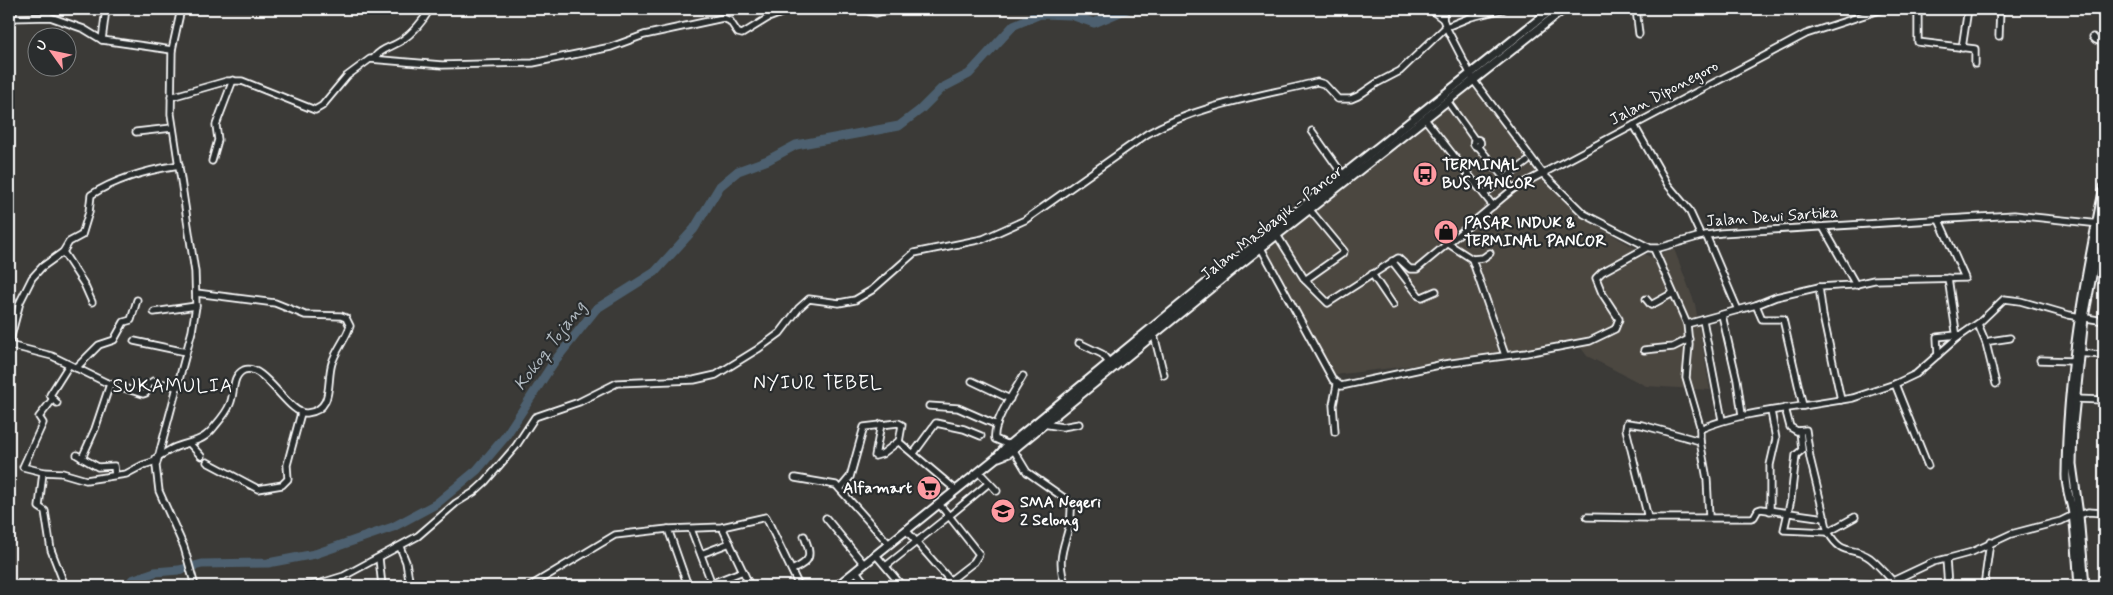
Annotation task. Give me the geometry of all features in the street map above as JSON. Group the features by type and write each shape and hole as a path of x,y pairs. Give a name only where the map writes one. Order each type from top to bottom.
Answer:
{"main road":[{"name":"Jalan Masbagik - Pancor","path":"1260,246 1310,210 1425,119 1552,9"},
{"name":"Jalan Masbagik - Pancor","path":"1011,447 1260,246 1343,175 1564,9"},
{"path":"2101,224 2104,187"},
{"path":"2071,489 2074,477 2070,444 2076,356 2104,212"},
{"name":"Jalan Masbagik - Pancor","path":"837,586 996,458 1043,424 1112,365 1154,334 1177,312"},
{"path":"2076,356 2075,399 2066,480 2071,489 2076,515 2085,586"},
{"path":"2076,515 2080,586"}],"street":[{"path":"102,40 106,9"},
{"path":"180,9 172,50 172,128 179,165 196,293 196,306 186,352 156,459 159,491 177,529 195,586"},
{"path":"171,97 233,80 250,83 315,110 322,106 347,76 366,61 374,58 413,32 430,9"},
{"path":"374,58 442,65 533,63 611,47 644,35 723,18 730,21 738,33 742,34 768,18 792,9"},
{"path":"860,9 876,13 890,9"},
{"path":"1430,9 1444,19"},
{"path":"1444,9 1446,27 1472,78 1544,174 1584,214 1651,248 1687,324 1689,339 1686,378 1700,429 1700,441 1707,479 1709,517"},
{"path":"300,586 333,580 400,548 418,536 456,503 474,492 485,482 523,438 532,421 540,415 579,402 617,382 694,380 716,375 774,337 809,299 839,303 855,300 879,284 914,253 983,238 1025,220 1153,131 1219,105 1317,82 1324,84 1338,100 1351,99 1400,71 1446,27 1471,17 1504,9"},
{"path":"1636,9 1639,34"},
{"name":"Jalan Diponegoro","path":"1392,261 1398,258 1410,269 1417,269 1513,189 1806,34 1883,9"},
{"path":"1918,9 1918,42 1976,50 1975,64"},
{"path":"1962,48 1968,9"},
{"path":"1999,36 2000,9"},
{"path":"9,18 50,17 84,29 102,40 172,50"},
{"path":"2094,37 2096,40 2104,43"},
{"path":"212,161 218,140 216,125 233,80"},
{"path":"1447,101 1475,140 1480,141 1478,146 1513,189"},
{"path":"1425,119 1494,206"},
{"path":"1634,126 1668,185 1689,210 1703,235 1738,310"},
{"path":"136,132 172,128"},
{"path":"1312,131 1343,175"},
{"path":"1484,194 1527,162"},
{"path":"176,387 152,382 143,394 110,384 47,354 9,345 20,302 32,278 42,267 63,252 69,242 83,234 90,212 92,194 142,172 179,165"},
{"path":"1305,280 1344,251 1310,210"},
{"name":"Jalan Dewi Sartika","path":"1505,355 1590,341 1615,330 1619,319 1602,293 1596,278 1602,272 1651,248 1703,235 2024,216 2101,224"},
{"path":"1687,324 1756,305 1776,297 1819,287 1856,285 1874,280 1964,278 1939,220"},
{"path":"1823,227 1856,285"},
{"path":"1277,235 1305,280 1328,303 1392,261 1419,296 1422,297 1436,291"},
{"path":"1447,243 1472,259 1483,258 1490,253"},
{"path":"1260,246 1338,385 1333,404 1335,432"},
{"path":"63,252 84,284 92,302"},
{"path":"1338,385 1343,386 1444,364 1505,355 1472,259"},
{"path":"1372,274 1393,305"},
{"path":"1948,278 1957,336"},
{"path":"1819,287 1823,316 1841,400"},
{"path":"70,365 50,395 55,401 39,417 43,423 24,466 25,468 43,472 62,473 82,480 128,473 179,446 205,438 232,402 238,377 244,370 253,371 271,383 292,407 301,413 310,413 326,399 332,363 350,326 346,318 335,315 305,315 275,303 196,293"},
{"path":"1646,299 1651,304 1673,293"},
{"path":"1700,429 1722,420 1742,415 1841,400 1895,384 1916,374 1957,336 1978,324 2006,298 2082,318 2104,321"},
{"path":"76,368 103,342 114,340 124,322 131,320 137,300"},
{"path":"1756,305 1761,319 1783,320 1802,406"},
{"path":"154,312 196,306"},
{"path":"1722,314 1738,385 1742,415"},
{"path":"1704,320 1722,420"},
{"path":"1978,324 1986,344 1996,384"},
{"path":"1154,334 1164,375"},
{"path":"1938,355 1937,337 1957,336"},
{"path":"1986,344 1990,341 2010,338"},
{"path":"1644,350 1673,347 1689,339"},
{"path":"134,341 186,352"},
{"path":"1080,343 1102,354 1112,365"},
{"path":"2040,360 2104,355"},
{"path":"1023,376 997,425 995,439 1011,447 1027,472 1067,500 1071,505 1070,524 1060,557 1066,586"},
{"path":"2075,399 2104,400 2104,380"},
{"path":"972,381 1010,399"},
{"path":"110,384 95,429 80,456 98,467 114,466 115,475"},
{"path":"1895,384 1928,466"},
{"path":"929,406 958,408 997,425"},
{"path":"1786,408 1790,428 1800,431 1806,430 1810,458 1828,532 1839,547 1868,557 1895,584"},
{"path":"1770,511 1770,465 1776,439 1771,410"},
{"path":"207,462 258,489 282,485 288,479 287,465 301,413"},
{"path":"914,453 936,423 964,429 981,436"},
{"path":"840,489 850,477 863,428 881,424 901,424 899,441 882,454 875,456 881,424"},
{"path":"1043,424 1062,427 1079,424"},
{"path":"1648,518 1626,424 1638,424 1700,441"},
{"path":"1800,431 1802,450 1796,455 1784,530 1828,532 1856,517"},
{"path":"899,441 956,490"},
{"path":"190,444 201,456"},
{"path":"43,472 40,507 46,511 53,558 65,586"},
{"path":"979,472 997,492"},
{"path":"795,478 835,484 889,544"},
{"path":"886,566 989,483"},
{"path":"940,504 979,554 974,562 943,586"},
{"path":"1587,517 1751,518 1754,517 1758,510 1825,518"},
{"path":"1851,583 1883,586 1895,584 1933,562 1972,552 1990,542 2011,534 2088,512 2104,513"},
{"path":"530,586 616,535 668,529 722,527 767,518 799,586"},
{"path":"826,518 864,564"},
{"path":"722,527 750,586"},
{"path":"668,529 688,586"},
{"path":"691,529 701,554 708,585 743,572"},
{"path":"906,530 955,586"},
{"path":"792,570 804,564 809,556 809,548 804,536"},
{"path":"1984,586 1990,542"},
{"path":"701,554 730,543"},
{"path":"400,548 406,562 410,586"},
{"path":"876,555 902,586"},
{"path":"379,558 382,586"},
{"path":"1946,559 1948,586"},
{"path":"856,571 867,586"}],"shaded area":[{"name":"PASAR INDUK & TERMINAL PANCOR","path":"1471,85 1529,160 1580,216 1650,257 1674,249 1695,304 1710,390 1646,386 1587,356 1579,345 1334,375 1263,249"}],"waterway":[{"name":"Kokoq Tojang","path":"129,586 132,580 155,572 179,570 202,564 268,563 315,554 393,527 436,504 477,470 505,437 554,362 596,309 655,272 694,229 720,186 738,171 768,160 796,145 899,126 920,110 942,88 969,74 1014,25 1040,14 1071,15 1094,23 1127,9"}],"place":[{"name":"TERMINAL BUS PANCOR","path":"1425,174"},
{"name":"PASAR INDUK & TERMINAL PANCOR","path":"1446,232"},
{"name":"Alfamart","path":"929,488"},
{"name":"SMA Negeri 2 Selong","path":"1003,511"}],"district":[{"name":"NYIUR TEBEL","path":"818,383"},
{"name":"SUKAMULIA","path":"173,386"}]}
